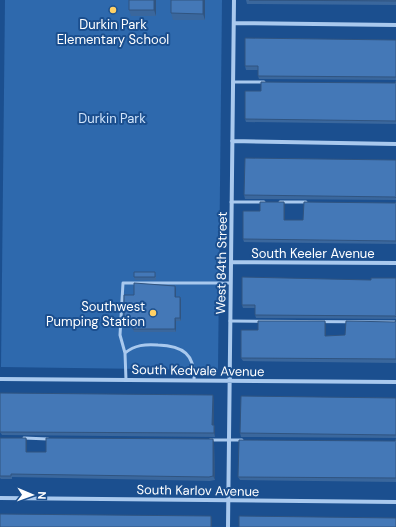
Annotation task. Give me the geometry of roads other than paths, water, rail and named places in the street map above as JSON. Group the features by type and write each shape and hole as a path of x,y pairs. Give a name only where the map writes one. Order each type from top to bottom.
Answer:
{"street":[{"name":"West 84th Street","path":"228,527 234,0"},
{"path":"234,23 396,25"},
{"path":"232,141 396,144"},
{"name":"South Keeler Avenue","path":"231,262 396,263"},
{"name":"South Kedvale Avenue","path":"0,379 396,382"},
{"name":"South Karlov Avenue","path":"0,498 396,502"}],"lane":[{"path":"233,82 266,82"},
{"path":"231,202 311,202"},
{"path":"126,380 125,353 120,335 123,283 230,283"},
{"path":"230,321 396,322"},
{"path":"125,353 134,347 141,345 170,345 179,348 185,352 193,364 194,380"},
{"path":"16,438 54,439"},
{"path":"202,440 247,440"}],"place":[{"name":"Durkin Park Elementary School","path":"113,10"},
{"name":"Southwest Pumping Station","path":"153,313"}],"park label":[{"name":"Durkin Park","path":"112,118"}]}
